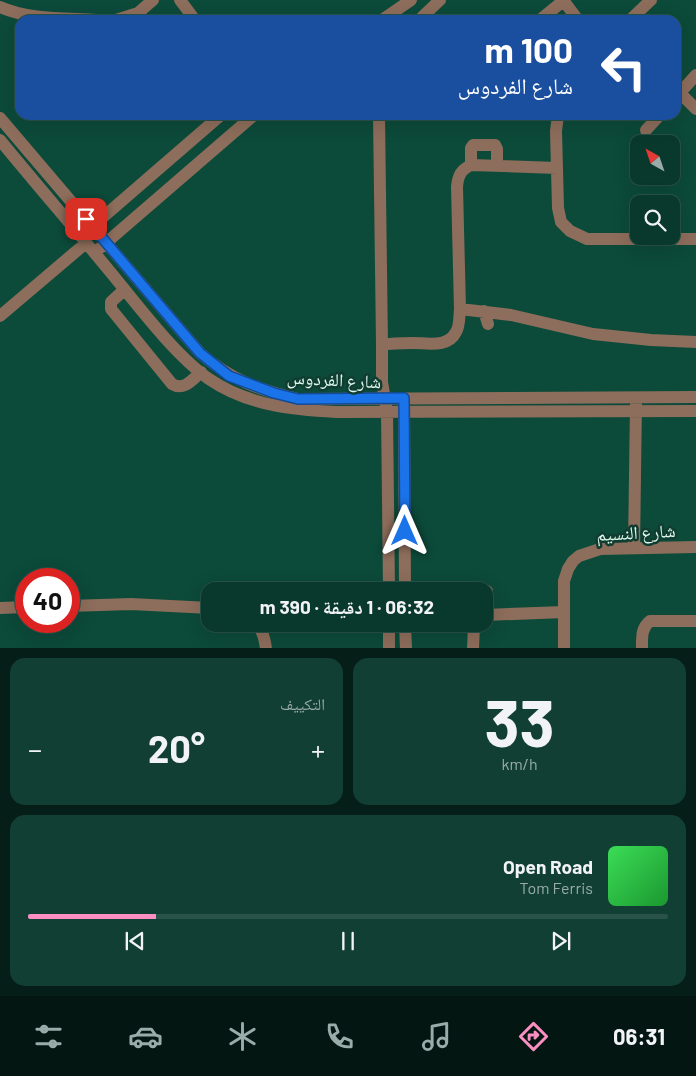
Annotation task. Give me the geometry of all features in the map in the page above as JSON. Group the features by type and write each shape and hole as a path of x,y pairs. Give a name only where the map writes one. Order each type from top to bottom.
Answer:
{"street":[{"path":"132,15 138,13 153,0"},
{"path":"180,0 191,15"},
{"path":"389,15 411,0"},
{"path":"424,15 440,0"},
{"path":"546,15 563,0 574,15"},
{"path":"635,15 651,0"},
{"path":"0,7 16,13 35,15"},
{"path":"681,92 696,76"},
{"path":"681,97 696,109"},
{"name":"شارع الفردوس","path":"0,118 200,353 229,376 274,393 298,399 387,405 555,411 696,411"},
{"path":"0,316 84,240 93,227 216,120"},
{"path":"95,253 248,120"},
{"path":"380,120 382,382 387,405 388,582"},
{"path":"557,120 558,208 561,222 570,231 587,239 696,239"},
{"path":"646,130 655,120"},
{"path":"471,165 471,148 477,144 495,145 497,149 497,165"},
{"name":"شارع الفردوس","path":"2,148 67,220 124,290 170,341 210,379 231,391 269,405 308,411 387,405"},
{"path":"382,345 397,343 443,343 451,339 458,328 460,309 458,178 461,172 471,165 557,168"},
{"path":"122,201 126,212 136,217"},
{"path":"67,220 79,210"},
{"path":"112,274 124,264"},
{"path":"124,290 111,302 110,309 172,384 178,387 186,385 201,372"},
{"path":"460,309 484,310 531,318 593,334 696,342"},
{"path":"484,310 488,324"},
{"path":"554,398 555,411"},
{"name":"شارع الفردوس","path":"404,405 554,398 696,398"},
{"path":"634,548 636,398"},
{"path":"404,405 405,582"},
{"name":"شارع النسيم","path":"564,648 564,581 568,568 579,556 600,549 696,548"},
{"path":"80,606 131,604 201,608"},
{"path":"0,608 15,607"},
{"path":"493,615 564,612"},
{"path":"642,648 642,632 650,621 696,621"},
{"path":"262,632 266,642 266,648"},
{"path":"389,632 389,648"},
{"path":"405,632 406,648"},
{"path":"473,648 474,632"}],"route":[{"path":"86,219 200,353 229,376 274,393 298,399 404,398 405,531"}]}
